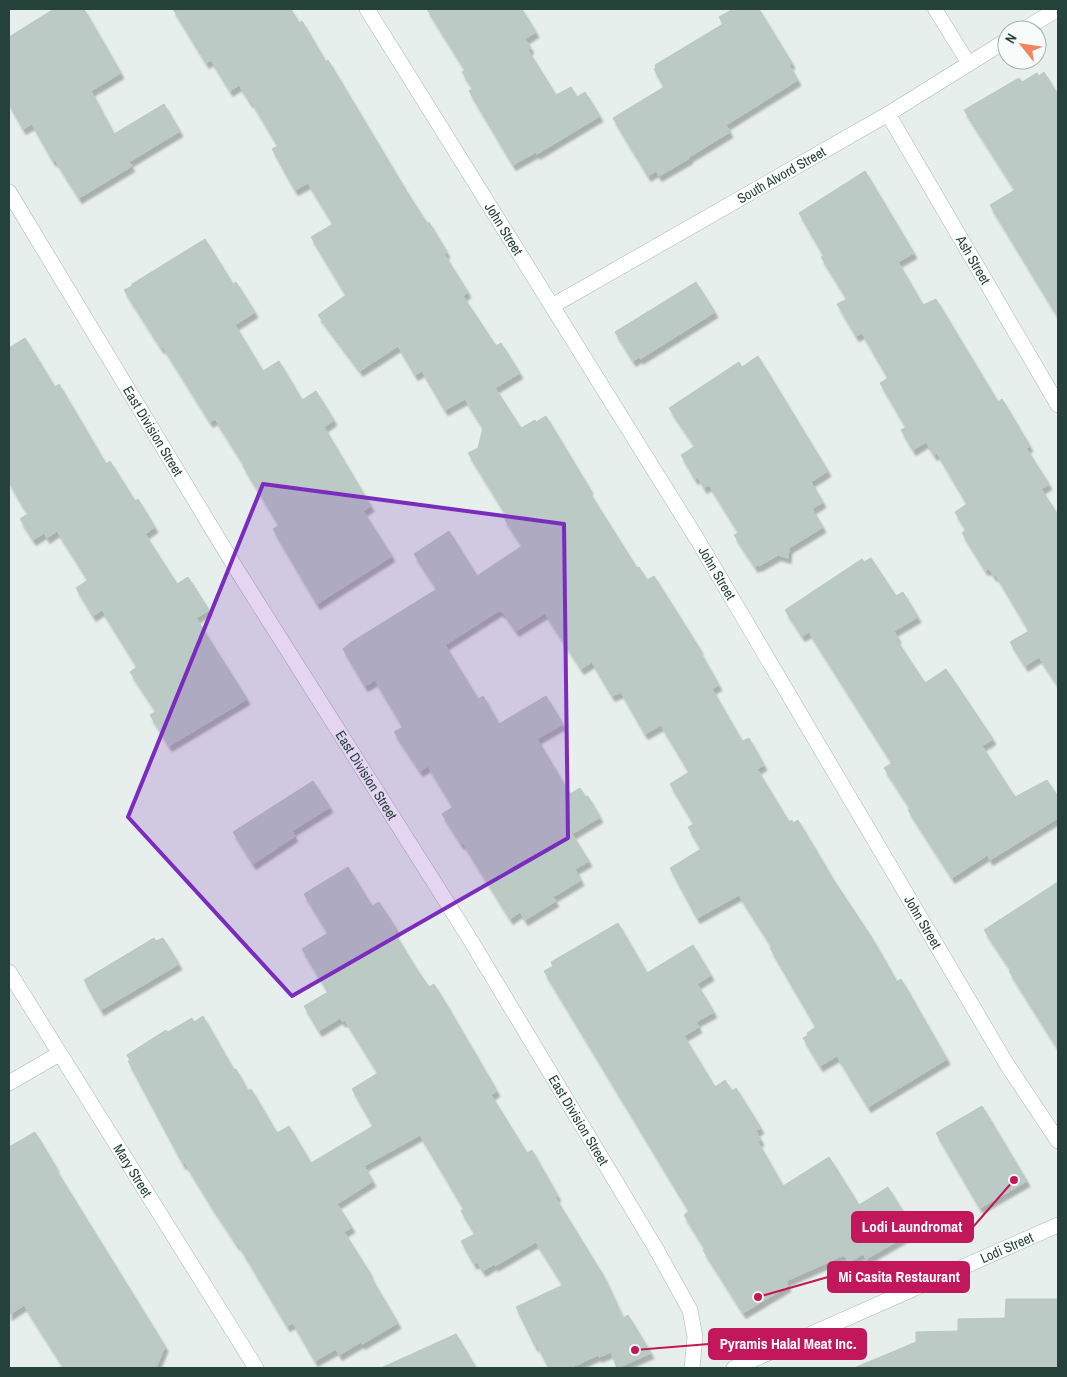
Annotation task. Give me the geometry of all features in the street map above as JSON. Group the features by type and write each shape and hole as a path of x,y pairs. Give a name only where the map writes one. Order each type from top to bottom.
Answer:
{"street":[{"name":"John Street","path":"367,9 697,539 1006,1063 1058,1141"},
{"path":"1040,20 1058,9"},
{"name":"South Alvord Street","path":"552,306 888,114 997,46"},
{"name":"Ash Street","path":"888,114 1058,405"},
{"name":"East Division Street","path":"9,192 237,570 468,936 655,1247 690,1310 695,1337 692,1368"},
{"name":"Mary Street","path":"9,972 256,1368"},
{"path":"9,1084 59,1054"},
{"name":"Lodi Street","path":"734,1368 1058,1225"}],"lane":[{"path":"935,9 969,64"}],"highlighted area":[{"path":"263,484 564,524 568,838 292,996 128,817"}],"building":[{"path":"54,9 84,9 121,73 91,91 114,134 164,104 180,131 129,162 132,166 79,198 55,160 53,161 32,124 23,129 9,104 9,37"},
{"path":"173,9 291,9 299,23 302,21 326,62 328,60 407,192 427,223 429,222 447,252 444,254 468,292 463,296 496,346 501,343 520,373 495,388 521,428 546,416 590,489 588,490 637,568 639,567 647,580 654,576 700,649 719,685 712,689 741,739 743,741 749,738 764,765 757,769 789,822 792,820 793,823 798,820 833,879 872,938 897,982 901,979 947,1059 868,1107 837,1056 820,1066 803,1038 816,1027 770,948 772,947 739,895 697,918 670,868 701,849 688,827 694,824 670,784 689,772 661,725 645,734 621,692 612,696 592,662 581,669 545,613 516,631 500,610 445,645 478,699 483,696 499,724 546,696 563,724 537,739 570,794 580,788 586,797 588,796 600,817 572,834 589,861 575,869 581,880 553,897 556,901 525,920 520,912 510,919 463,843 461,844 442,814 453,807 428,766 420,771 394,732 403,727 375,680 365,686 343,649 437,589 414,554 449,531 477,576 522,546 504,518 507,516 468,453 478,448 483,428 465,399 445,410 422,371 415,375 398,346 360,371 318,315 346,295 311,237 333,224 308,183 295,190 272,149 278,146 251,101 239,85 230,91 211,60 206,63"},
{"path":"427,9 522,9 536,32 525,39 531,48 528,50 556,95 571,87 577,97 585,92 600,116 537,154 536,152 513,165 469,91 473,89 462,72 465,70"},
{"path":"733,9 759,9 792,63 789,65 798,80 726,125 730,132 690,158 659,176 656,171 648,176 613,118 664,87 654,69 656,68 655,65 723,24 719,17"},
{"path":"1044,72 1058,95 1058,317 990,205 1015,190 964,110 1019,78 1022,82 1037,73 1039,76"},
{"path":"865,171 914,253 898,262 923,305 936,299 998,402 1002,399 1030,446 1026,448 1049,484 1041,489 1058,515 1058,686 1039,657 1025,666 1010,642 1029,631 996,575 994,576 989,569 985,570 962,533 966,530 955,512 967,504 937,453 934,455 926,442 913,450 901,430 906,427 880,383 888,378 862,333 856,336 837,304 847,299 821,257 824,256 799,213"},
{"path":"205,239 233,284 236,282 255,312 235,325 263,371 279,361 302,400 316,391 334,420 324,427 371,506 363,511 392,556 317,604 273,529 279,525 244,465 215,419 210,422 163,347 161,348 124,290"},
{"path":"696,282 715,312 640,359 639,357 633,361 615,332"},
{"path":"25,338 55,387 59,384 106,464 110,461 135,501 138,499 155,527 145,534 177,584 188,577 209,610 196,618 247,699 169,746 150,715 156,711 130,672 137,667 102,610 93,616 76,588 88,580 57,531 47,538 44,533 33,540 20,519 29,513 9,482 9,348"},
{"path":"758,356 828,471 811,482 823,502 812,509 823,527 789,548 788,558 778,555 755,567 734,535 739,533 709,485 704,488 698,477 695,479 681,455 695,446 669,408 739,362 742,367"},
{"path":"871,558 896,596 903,592 918,617 894,631 898,638 896,639 925,683 946,669 993,739 982,746 1015,797 1047,780 1058,797 1058,818 990,860 987,855 952,878 908,810 910,808 884,768 892,763 809,632 802,636 785,610 862,559 864,562"},
{"path":"313,781 330,807 292,831 295,836 253,864 233,832"},
{"path":"348,867 372,906 379,902 397,930 394,932 429,987 434,984 497,1091 491,1095 527,1153 532,1150 558,1196 555,1197 603,1275 623,1318 628,1315 651,1353 617,1368 611,1352 599,1357 598,1355 570,1368 549,1368 537,1345 535,1346 516,1307 563,1285 536,1242 483,1271 477,1262 474,1264 461,1241 475,1234 461,1211 464,1209 420,1135 364,1166 373,1181 337,1204 352,1227 344,1232 398,1323 339,1355 336,1349 315,1361 293,1323 287,1326 238,1244 210,1204 185,1163 183,1164 128,1061 130,1060 127,1055 166,1030 168,1032 192,1018 194,1022 203,1016 234,1070 236,1069 248,1091 251,1089 277,1133 289,1126 311,1163 373,1126 352,1089 378,1073 345,1020 343,1022 340,1018 319,1031 304,1006 328,992 302,949 328,933 304,894"},
{"path":"1058,882 1058,1049 1009,971 1011,970 984,930"},
{"path":"618,923 647,973 693,945 711,975 697,984 714,1012 696,1022 699,1027 684,1036 715,1087 725,1080 732,1091 736,1088 761,1128 756,1131 761,1140 758,1142 783,1186 829,1157 859,1205 888,1187 915,1231 866,1259 863,1254 849,1262 844,1255 786,1281 788,1286 743,1313 703,1250 705,1249 684,1215 689,1211 544,971 553,966 551,962"},
{"path":"154,938 156,941 163,938 179,964 101,1010 84,980"},
{"path":"982,1106 1027,1181 980,1208 936,1133"},
{"path":"35,1132 55,1168 165,1346 156,1368 64,1368 24,1305 9,1315 9,1147"},
{"path":"1006,1299 1058,1299 1058,1368 854,1368 916,1342 916,1332 958,1331 958,1319 1005,1318"},
{"path":"456,1334 476,1368 381,1368"}],"place":[{"name":"Lodi Laundromat","path":"1014,1180"},
{"name":"Mi Casita Restaurant","path":"758,1297"},
{"name":"Pyramis Halal Meat Inc.","path":"635,1350"}]}
